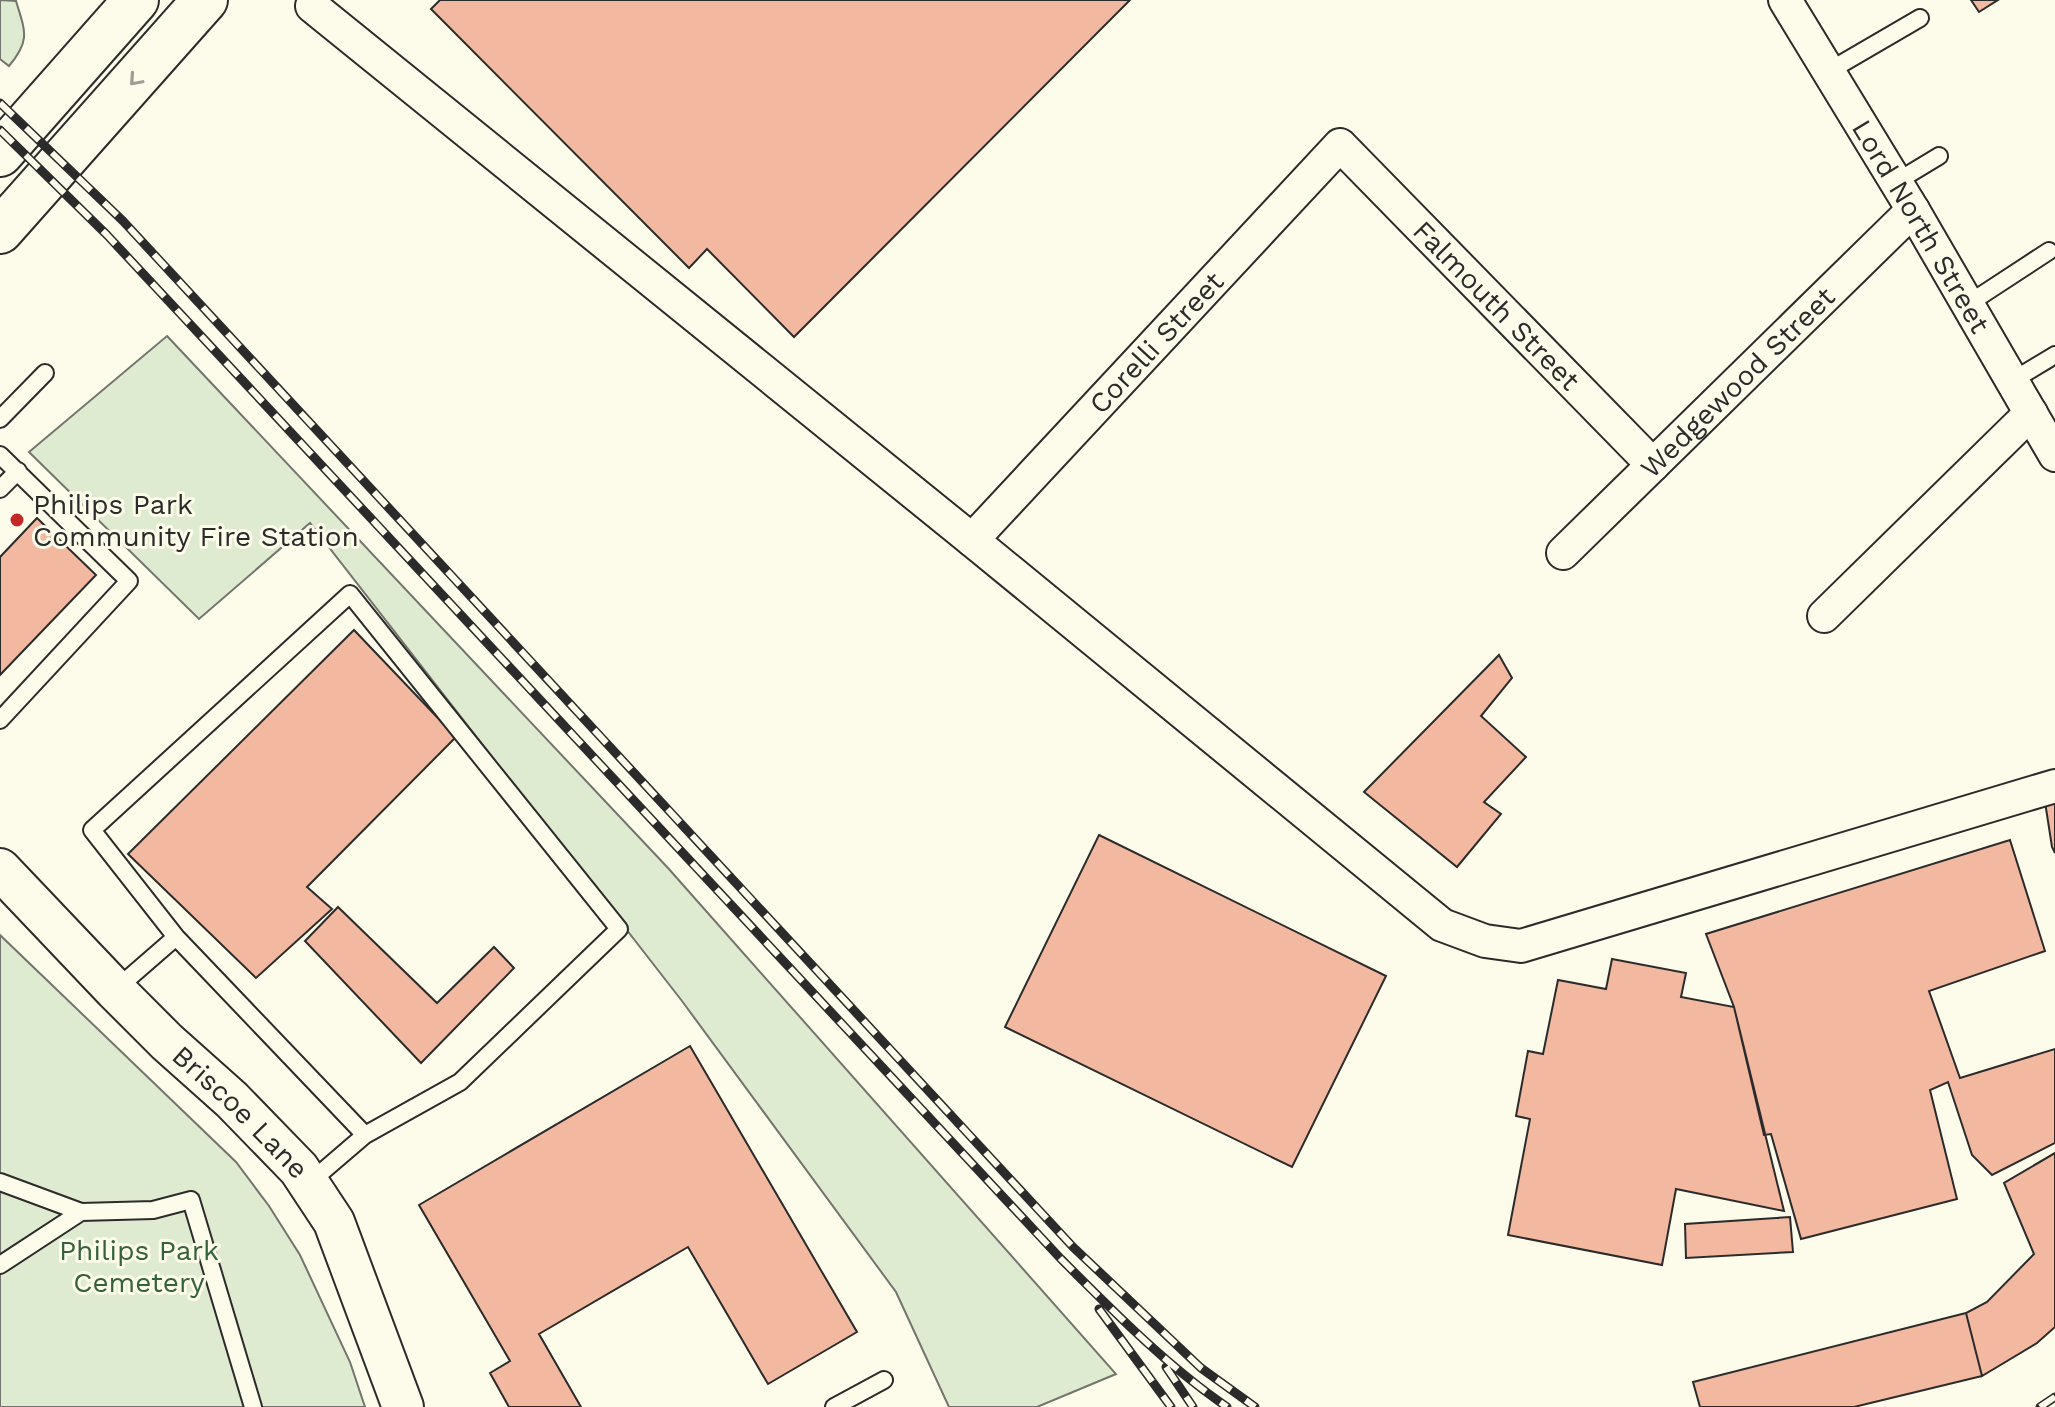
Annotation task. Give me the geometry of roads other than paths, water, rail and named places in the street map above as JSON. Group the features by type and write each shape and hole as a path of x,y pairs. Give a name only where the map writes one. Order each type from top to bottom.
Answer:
{"highway":[{"path":"0,154 135,0"},
{"path":"0,231 205,0"}],"street":[{"path":"135,0 170,41"},
{"name":"Lord North Street","path":"1785,0 1913,210 2055,455"},
{"path":"312,6 1442,925 1485,941 1521,946 2055,786"},
{"name":"Corelli Street","path":"972,540 1340,145"},
{"name":"Falmouth Street","path":"1340,145 1653,465"},
{"name":"Wedgewood Street","path":"1563,553 1913,210"},
{"path":"1824,616 2031,413"},
{"name":"Briscoe Lane","path":"0,869 115,990 232,1100 299,1169 334,1222 403,1407"}],"lane":[{"path":"1829,71 1920,18"},
{"path":"1896,182 1939,156"},
{"path":"1968,304 2049,251"},
{"path":"2012,381 2055,355"},
{"path":"0,419 45,373"},
{"path":"0,455 129,581 0,720"},
{"path":"0,489 18,471"},
{"path":"309,1183 365,1135 460,1082 619,929 350,594 92,830 176,937 365,1135"},
{"path":"115,990 176,937"},
{"path":"0,1182 81,1212 153,1210 191,1200 253,1407"},
{"path":"0,1265 81,1212"},
{"path":"834,1407 884,1380"}],"railway":[{"path":"0,103 123,221 1073,1247 1201,1368 1255,1407"},
{"path":"0,130 107,235 1061,1259 1161,1355 1227,1407"},
{"path":"1099,1309 1171,1407"},
{"path":"1166,1367 1193,1407"},
{"path":"2040,1407 2055,1397"}],"place":[{"name":"Philips Park Community Fire Station","path":"17,520"}],"park label":[{"name":"Philips Park Cemetery","path":"139,1266"}]}
